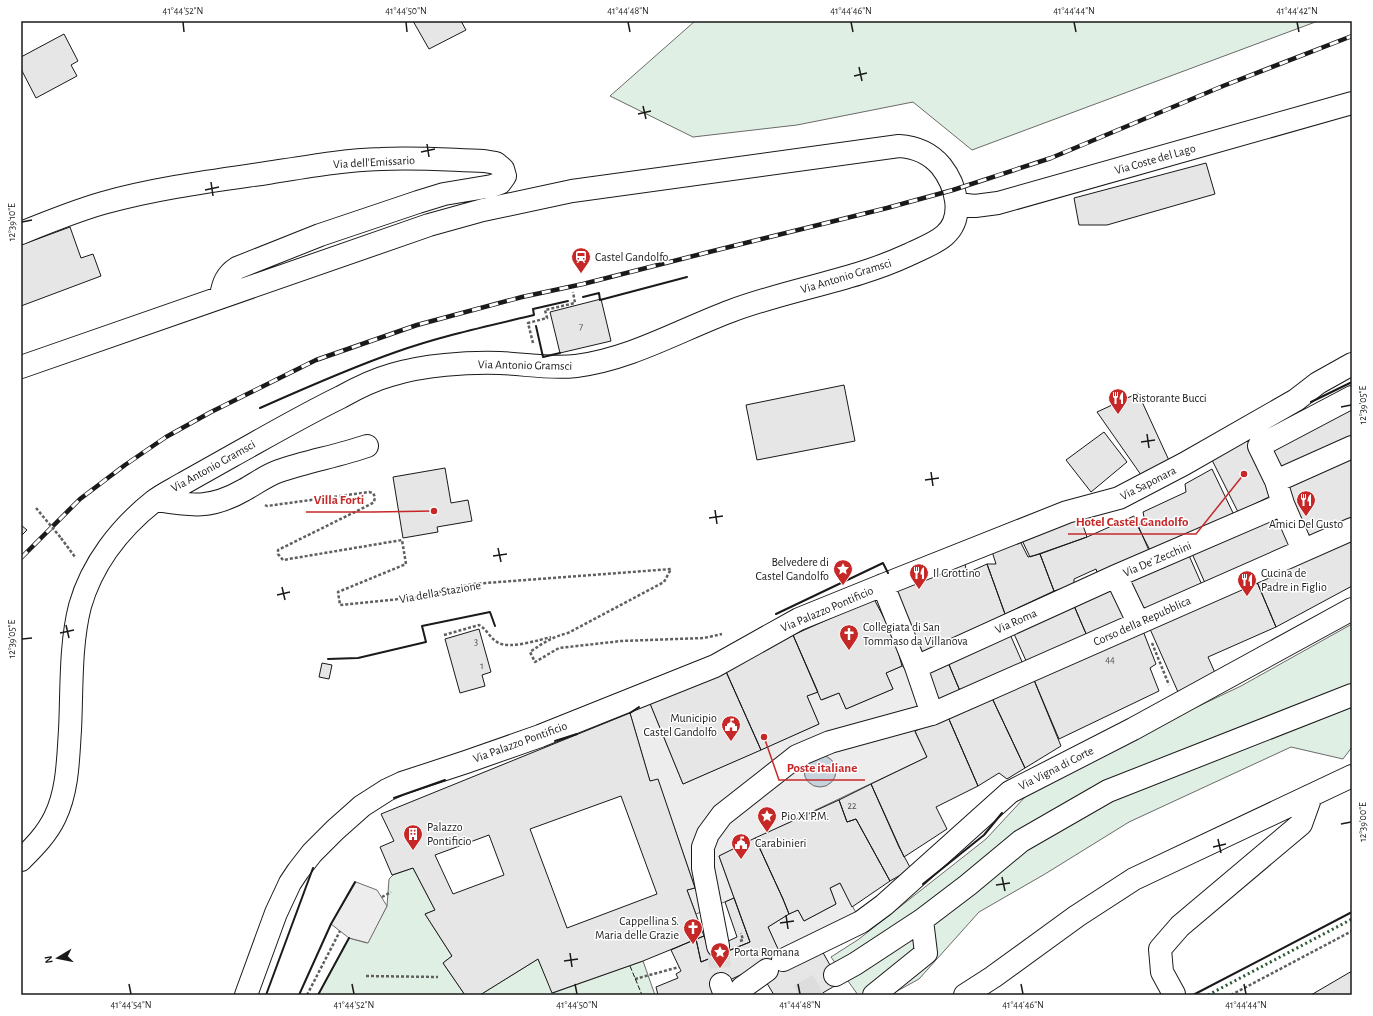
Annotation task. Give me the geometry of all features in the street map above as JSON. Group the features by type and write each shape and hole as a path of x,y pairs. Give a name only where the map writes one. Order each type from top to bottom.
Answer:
{"street":[{"name":"Via Coste del Lago","path":"957,204 975,206 998,203 1352,103"},
{"name":"Via Antonio Gramsci","path":"21,367 221,296 429,225 482,210 537,197 899,146 910,147 930,156 941,167 953,190 957,204 954,222 944,236 933,243 901,258 857,274 731,311 623,355 575,366 545,367 500,363 441,366 412,370 376,380 319,407 156,500 124,528 114,540 94,570 85,593 80,607 75,636 68,769 64,792 49,827 21,860"},
{"name":"Via dell'Emissario","path":"21,233 103,203 142,193 189,184 367,159 400,158 484,161 496,164 503,169 505,176 500,183 492,186 444,194 411,204 320,235 241,266 228,275 222,288 221,296"},
{"name":"Via Saponara","path":"883,585 1067,512 1119,498 1184,464 1290,404 1318,383 1352,364"},
{"path":"1303,550 1283,504 1276,481 1260,446 1352,397"},
{"path":"156,500 192,506 220,501 240,493 277,471 367,446"},
{"path":"1276,481 1352,447"},
{"name":"Via De' Zecchini","path":"1116,576 1283,504"},
{"name":"Corso della Repubblica","path":"718,946 703,868 703,847 708,834 722,815 797,756 830,742 932,714 1352,528"},
{"path":"1116,576 1140,621"},
{"name":"Via Roma","path":"916,667 1116,576"},
{"path":"883,585 916,667 932,714"},
{"name":"Via Palazzo Pontificio","path":"246,995 276,912 290,883 324,839 352,814 374,798 402,783 533,738 715,666 799,619 883,585"},
{"name":"Via Vigna di Corte","path":"728,991 742,988 775,965 860,922 884,904 1010,792 1133,729 1352,609"},
{"path":"835,975 855,964 922,920 1022,841 1108,791 1352,695"},
{"path":"965,995 993,977 1077,916 1134,879 1352,776"},
{"path":"1174,994 1162,972 1160,949 1180,926 1301,824 1311,796"},
{"path":"874,995 926,953 922,920"}],"path":[{"path":"545,310 575,303 572,292"},
{"name":"Via della Stazione","path":"262,501 264,505 267,506 369,492 373,494 375,497 374,502 371,504 278,550 278,554 283,560 402,540 406,564 338,592 340,605 419,597 472,584 671,568 664,582 568,633 553,636 530,652 535,662 559,648 622,641 704,638 725,634"},
{"path":"36,508 61,538"},
{"path":"1140,621 1168,682"},
{"path":"444,635 479,625 483,626 492,638 499,644 508,646 553,636"},
{"path":"382,897 391,892"},
{"path":"307,995 340,931"},
{"path":"1231,995 1352,931"},
{"path":"635,979 679,967"},
{"path":"366,976 438,976"}],"green space":[{"path":"695,21 1318,21 972,150 913,102 797,125 693,137 610,96"},
{"path":"1352,624 1352,747 1343,759 1291,747 1129,822 1045,874 979,912 919,979 890,995 858,995 831,957 859,939 986,839 1026,796 1161,724 1241,686"},
{"path":"413,868 435,910 425,914 452,956 443,963 465,995 318,995 349,938 367,943 387,906 389,879 393,875"},
{"path":"538,959 553,993 643,961 655,995 480,995"}],"shaded area":[{"path":"902,666 919,678 935,722 915,732 927,757 719,856 734,898 696,914 687,890 695,888 658,780 650,781 630,713 649,701 683,784 819,724 807,696 818,692 822,700 839,693 846,709 893,689 886,673"},
{"path":"820,755 826,756 833,762 836,771 835,777 829,784 820,787 814,786 807,780 804,771 805,765 811,758"},
{"path":"356,882 377,890 387,906 368,943 349,938 331,924"},
{"path":"840,883 861,922 786,968 768,927 798,910 804,921 836,904 830,888"}],"building":[{"path":"413,21 461,21 466,30 429,49"},
{"path":"64,34 78,61 71,65 77,76 36,98 21,69 21,57"},
{"path":"1206,163 1215,194 1107,225 1079,225 1074,198"},
{"path":"70,227 81,258 93,254 101,276 21,306 21,245"},
{"name":"Castel Gandolfo","path":"601,299 611,341 560,353 550,312"},
{"path":"844,385 855,441 757,460 746,405"},
{"path":"1138,393 1172,467 1146,482 1097,412"},
{"path":"1352,408 1352,442 1280,473 1271,452"},
{"path":"1104,432 1127,462 1091,492 1066,460"},
{"path":"1249,436 1277,493 1238,512 1210,456"},
{"path":"1352,453 1352,517 1308,538 1284,484"},
{"path":"445,468 451,503 468,500 472,521 437,527 438,532 403,538 393,477"},
{"path":"1212,469 1234,515 1151,552 1137,525 1145,522 1143,512 1186,492 1185,484"},
{"path":"1281,510 1295,544 1205,583 1190,549"},
{"path":"1079,514 1087,537 1030,557 1019,534"},
{"path":"1134,516 1150,553 1098,575 1096,569 1074,579 1074,585 1054,591 1040,554 1087,537"},
{"path":"21,525 27,530 21,536"},
{"path":"1017,535 1028,557 1040,554 1054,591 1005,614 987,564 996,564 990,545"},
{"path":"1352,539 1352,586 1276,627 1257,582"},
{"path":"1187,551 1202,585 1139,612 1125,578"},
{"path":"964,560 967,573 987,564 1005,614 922,653 895,589"},
{"path":"1116,582 1131,616 1087,636 1072,601"},
{"path":"1257,582 1276,627 1208,657 1216,675 1178,692 1150,629"},
{"name":"Collegiata di San Tommaso da Villanova","path":"874,599 894,637 902,666 886,673 893,689 846,709 839,693 821,700 793,635"},
{"path":"1072,601 1087,636 1027,663 1011,627"},
{"path":"479,629 491,672 482,675 485,686 460,693 445,639"},
{"path":"1143,631 1156,664 1150,668 1159,691 1059,739 1034,680"},
{"path":"1009,632 1023,664 960,691 947,660"},
{"path":"793,635 818,692 807,696 819,724 761,750 724,667"},
{"path":"947,660 960,691 933,704 919,670"},
{"path":"322,663 332,665 329,679 319,677"},
{"path":"724,667 761,750 683,784 649,701"},
{"path":"1034,680 1061,746 1025,768 992,698"},
{"path":"992,698 1025,768 1007,779 999,773 978,786 948,717"},
{"name":"Palazzo Pontificio","path":"630,713 650,781 658,779 695,888 687,890 704,936 643,961 552,993 538,959 480,995 465,995 443,963 452,956 425,914 435,910 413,868 392,875 380,847 394,841 381,814","holes":["621,796 657,894 567,928 530,829","489,835 504,875 453,894 435,855"]},
{"path":"948,717 978,786 936,807 947,829 904,857 871,784 927,757 915,731"},
{"path":"871,784 899,847 911,869 890,881 856,819 847,822 839,800"},
{"path":"839,800 847,822 856,819 890,881 852,907 840,883 830,888 836,904 804,921 798,910 789,914 755,838"},
{"path":"755,838 789,914 768,927 783,960 821,949 840,983 819,995 774,995 765,980 764,964 721,984 716,995 658,995 656,987 678,978 676,974 681,971 671,950 696,939 701,962 750,942 719,856"},
{"path":"734,898 750,942 701,962 696,939 704,936 709,950 737,937 725,902"},
{"path":"1352,971 1352,995 1311,995"}],"tunnel":[{"path":"718,946 721,984"},
{"path":"799,995 835,975"}],"railway":[{"path":"21,558 80,499 125,465 166,437 211,412 316,360 417,325 522,297 583,284 953,190 1051,158 1223,86 1352,36"}],"hedge":[{"path":"1208,995 1352,919"}],"fence":[{"path":"630,966 642,995"}],"wall":[{"path":"583,297 599,293 600,300 687,277"},
{"path":"260,408 345,371 413,346 482,327 534,315 533,309 568,301"},
{"path":"536,326 543,357 560,353"},
{"path":"1311,402 1352,382"},
{"path":"776,614 883,563 888,573"},
{"path":"328,659 358,658 426,642 422,626 490,612 495,626"},
{"path":"630,713 639,707"},
{"path":"555,741 577,734"},
{"path":"394,798 445,780"},
{"path":"923,884 984,835 1002,813"},
{"path":"266,995 313,868"},
{"path":"299,995 331,924 355,882"},
{"path":"1193,995 1352,912"},
{"path":"318,995 349,938"}],"place":[{"name":"Castel Gandolfo","path":"581,274"},
{"name":"Ristorante Bucci","path":"1118,415"},
{"name":"Hotel Castel Gandolfo","path":"1244,474"},
{"name":"Villa Forti","path":"434,511"},
{"name":"Amici Del Gusto","path":"1306,517"},
{"name":"Belvedere di Castel Gandolfo","path":"843,586"},
{"name":"Il Grottino","path":"919,590"},
{"name":"Cucina de Padre in Figlio","path":"1247,597"},
{"name":"Collegiata di San Tommaso da Villanova","path":"849,651"},
{"name":"Poste italiane","path":"764,737"},
{"name":"Municipio Castel Gandolfo","path":"731,742"},
{"name":"Pio XI P.M.","path":"767,833"},
{"name":"Palazzo Pontificio","path":"413,851"},
{"name":"Carabinieri","path":"741,860"},
{"name":"Cappellina S. Maria delle Grazie","path":"693,945"},
{"name":"Porta Romana","path":"720,969"}]}
